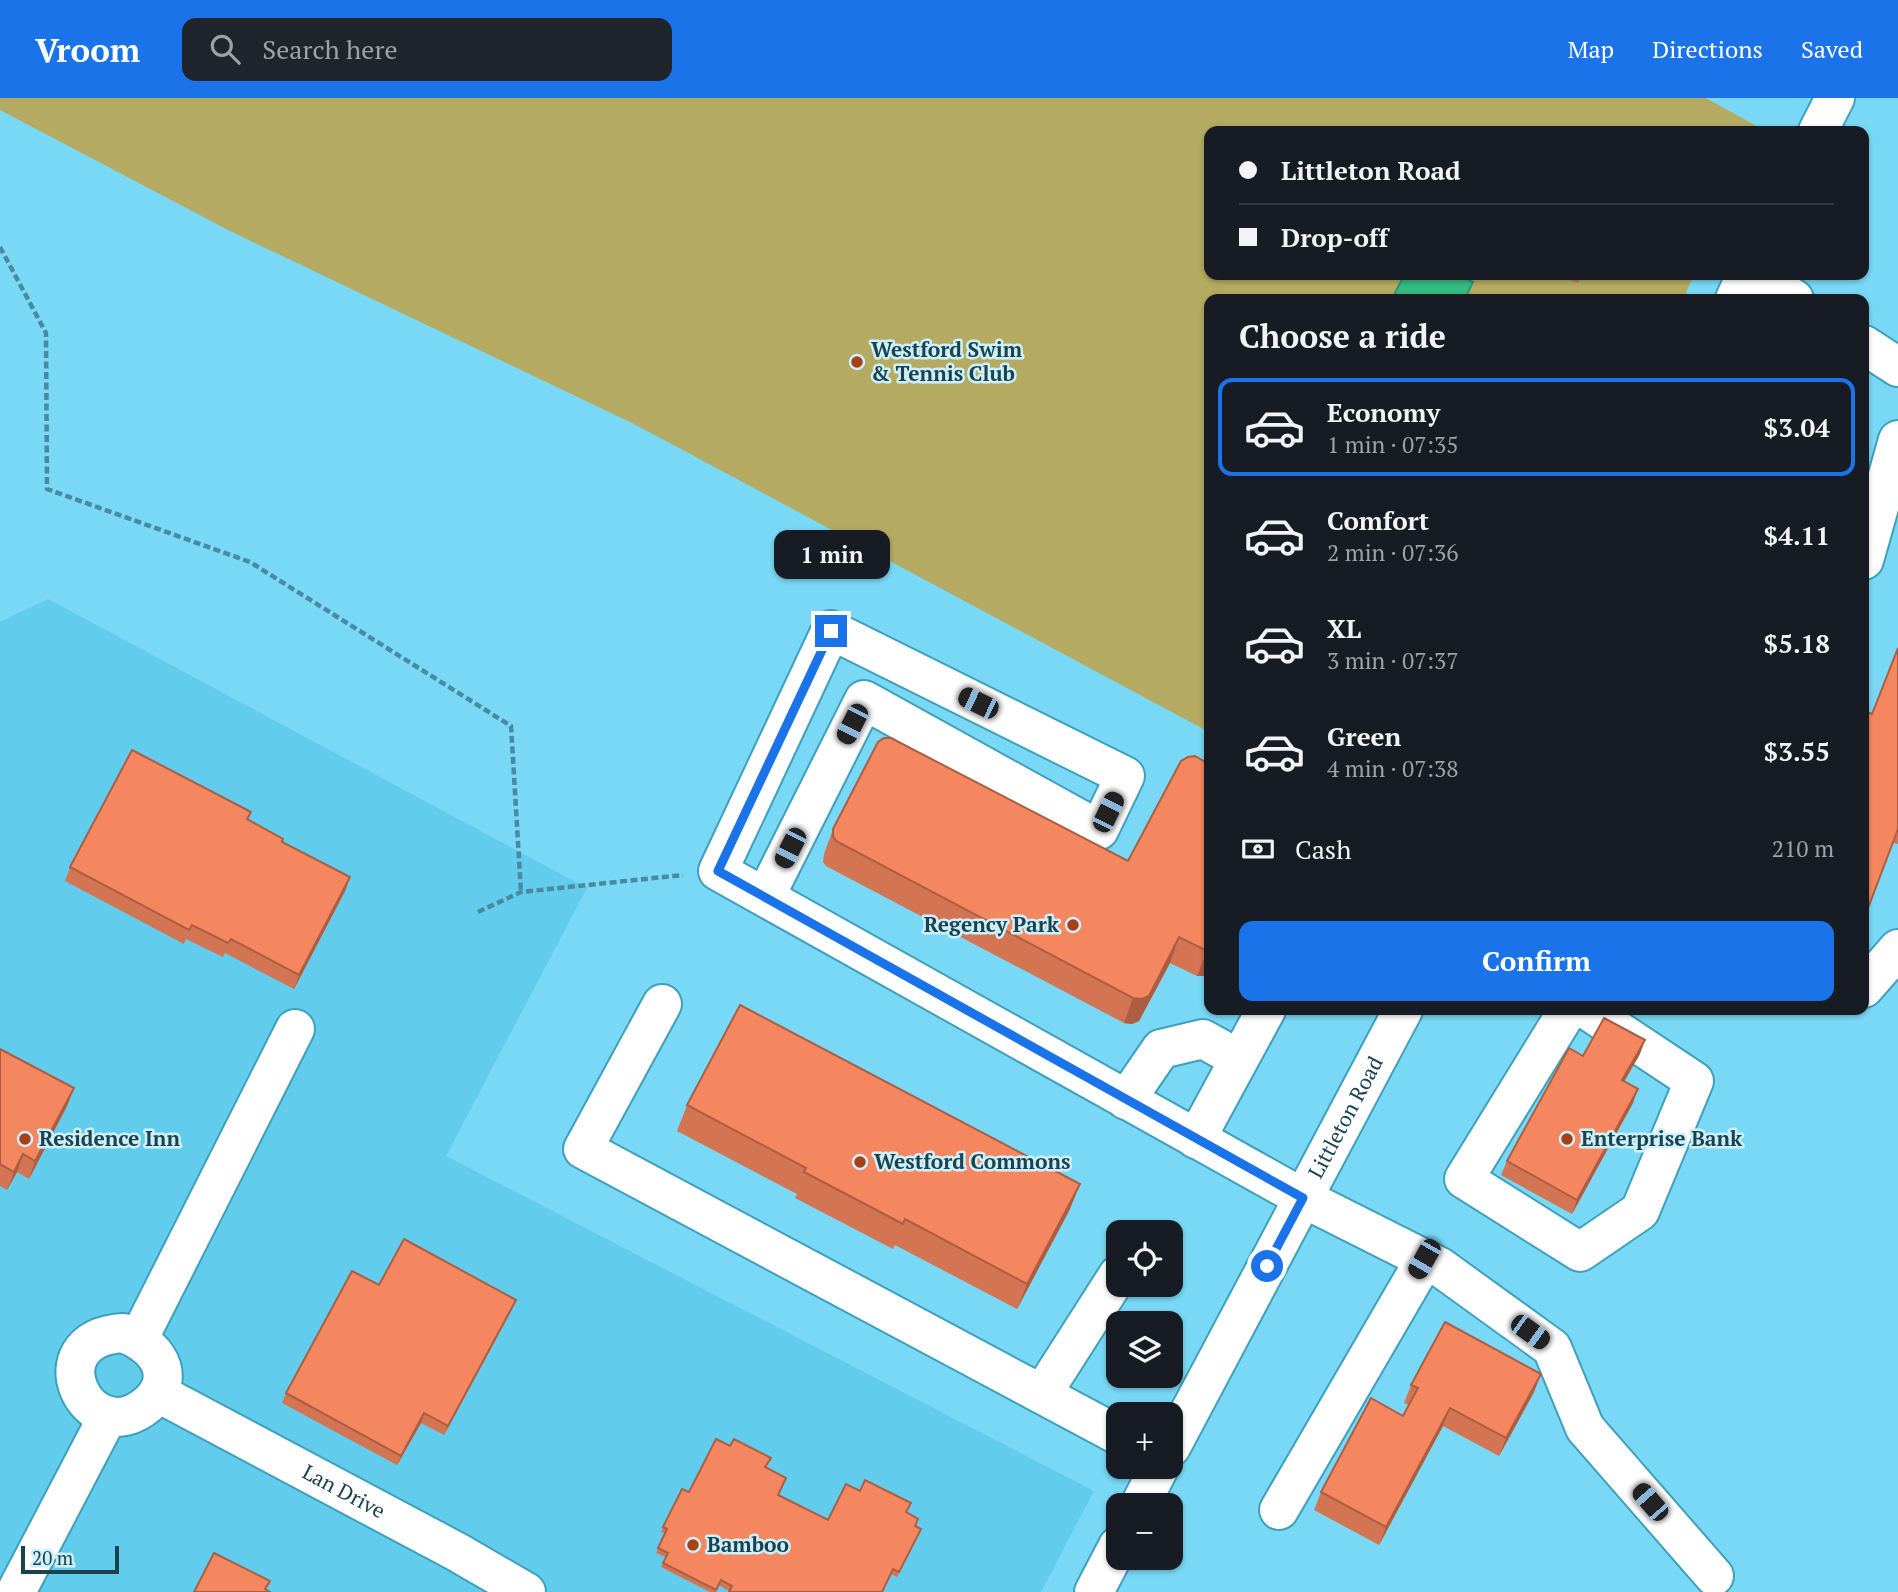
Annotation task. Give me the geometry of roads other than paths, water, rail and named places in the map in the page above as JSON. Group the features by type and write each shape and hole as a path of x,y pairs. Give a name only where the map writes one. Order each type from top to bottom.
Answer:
{"street":[{"path":"1821,126 1835,98"},
{"path":"1764,280 1786,294"},
{"path":"1869,348 1898,367"},
{"path":"1869,542 1898,440"},
{"path":"765,897 864,699 1099,830 1125,776 831,631 718,871 1303,1198 1440,1267 1552,1348 1585,1428 1714,1576"},
{"path":"1869,983 1898,949"},
{"path":"662,1004 583,1149 1106,1429"},
{"path":"1196,1139 1263,1015"},
{"name":"Littleton Road","path":"1183,1424 1400,1015"},
{"path":"1565,1015 1464,1179 1580,1252 1640,1211 1694,1081 1595,1015"},
{"path":"139,1338 295,1030"},
{"path":"1126,1100 1161,1049 1203,1039 1239,1059"},
{"path":"1279,1510 1424,1259"},
{"path":"1042,1394 1106,1294"},
{"path":"123,1333 139,1338 154,1350 161,1364 160,1394 143,1409 126,1416 107,1416 89,1406 79,1392 76,1361 82,1349 102,1336 123,1333"},
{"name":"Lan Drive","path":"160,1394 457,1552 526,1592"},
{"path":"16,1592 107,1416"},
{"path":"1094,1592 1106,1569"}],"place":[{"name":"Westford Swim & Tennis Club","path":"857,362"},
{"name":"Regency Park","path":"1073,925"},
{"name":"Residence Inn","path":"25,1139"},
{"name":"Enterprise Bank","path":"1567,1139"},
{"name":"Westford Commons","path":"860,1162"},
{"name":"Bamboo","path":"693,1545"}]}
